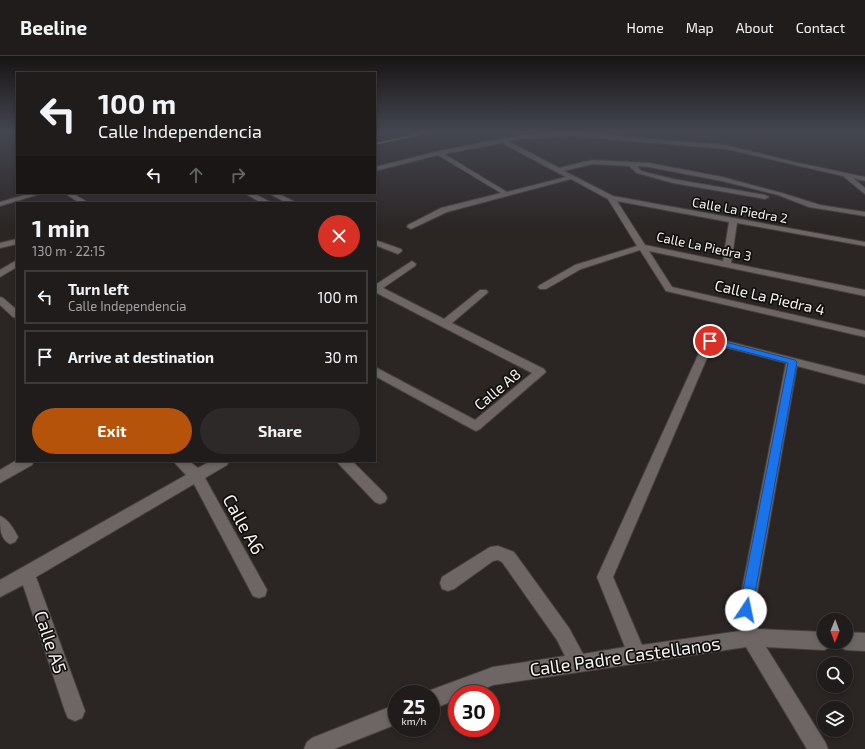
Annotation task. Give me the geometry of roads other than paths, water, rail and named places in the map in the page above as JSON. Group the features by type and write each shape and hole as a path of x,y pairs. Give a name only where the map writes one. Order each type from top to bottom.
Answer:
{"street":[{"path":"376,169 393,164"},
{"path":"457,164 505,193"},
{"path":"548,164 611,198 642,247"},
{"path":"559,170 582,164"},
{"path":"632,164 639,172 673,181 865,214"},
{"path":"639,164 722,179 780,194 817,206"},
{"path":"800,164 865,179"},
{"path":"813,177 824,170"},
{"path":"846,175 865,192"},
{"path":"411,227 444,210 505,193 572,177"},
{"path":"0,197 16,193"},
{"path":"0,204 36,194"},
{"path":"69,194 83,202"},
{"path":"249,194 266,202"},
{"path":"277,194 290,202"},
{"name":"Calle La Piedra 2","path":"611,198 865,244"},
{"path":"727,264 733,221"},
{"path":"0,246 16,241"},
{"path":"376,242 398,251"},
{"name":"Calle La Piedra 3","path":"544,287 578,267 642,247 865,293"},
{"name":"Calle La Piedra 4","path":"642,247 668,289 865,334"},
{"path":"0,274 16,264"},
{"path":"376,287 412,264"},
{"name":"Calle A8","path":"376,289 540,372 476,426 376,373"},
{"path":"444,323 483,292"},
{"path":"0,300 16,314"},
{"path":"637,655 604,577 710,341 865,380"},
{"path":"792,362 746,610 750,638 818,749"},
{"path":"0,476 25,462"},
{"path":"181,462 197,476"},
{"path":"0,589 220,462"},
{"path":"344,462 380,498"},
{"name":"Calle A6","path":"197,476 258,590"},
{"path":"0,523 10,537"},
{"path":"448,583 490,554 498,553 508,557 562,634 578,663"},
{"name":"Calle A5","path":"28,573 75,712"},
{"name":"Calle Padre Castellanos","path":"440,696 492,676 578,663 750,638 817,641"},
{"path":"853,641 865,642"},
{"path":"318,748 388,718"}]}
